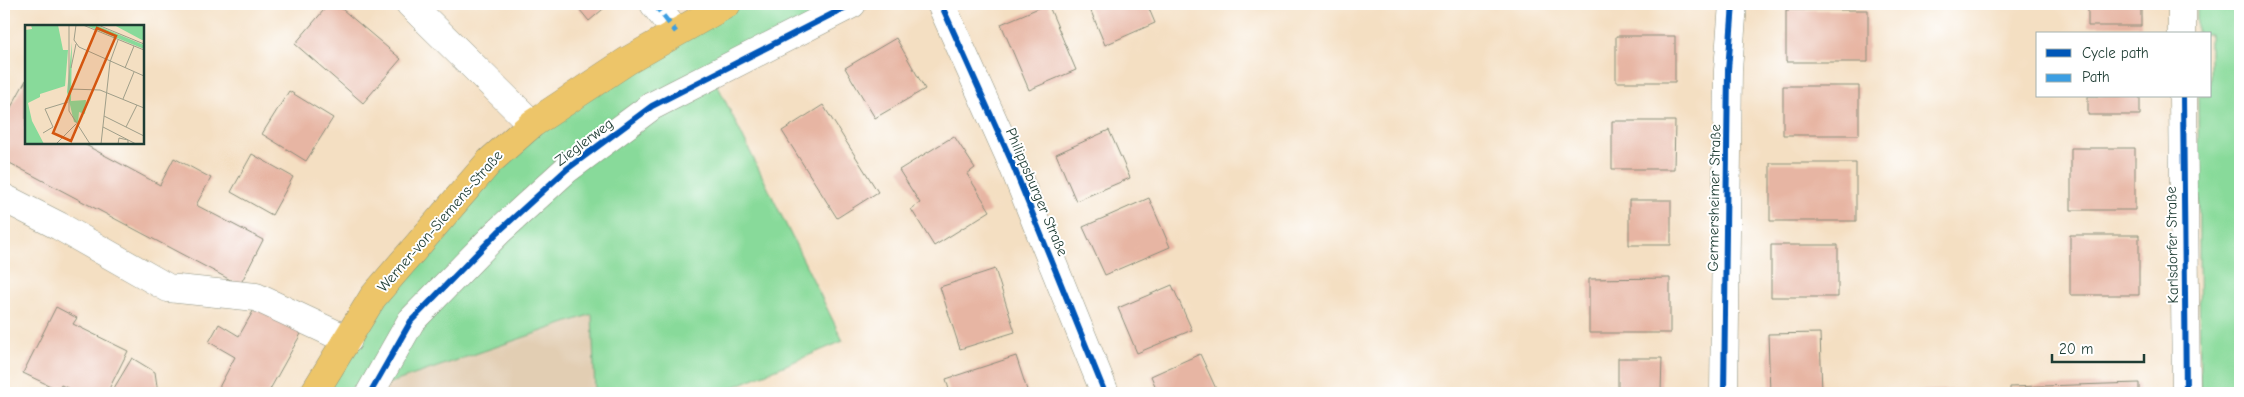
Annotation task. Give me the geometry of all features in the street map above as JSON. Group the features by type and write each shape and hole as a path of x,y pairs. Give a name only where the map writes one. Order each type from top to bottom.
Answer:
{"main road":[{"name":"Werner-von-Siemens-Straße","path":"314,393 373,297 490,161 532,124 627,62 727,4"}],"street":[{"path":"410,4 532,124"},
{"path":"654,4 676,32"},
{"name":"Zieglerweg","path":"370,393 411,321 498,232 567,169 652,106 852,4"},
{"name":"Philippsburger Straße","path":"941,4 1010,158 1105,393"},
{"name":"Germersheimer Straße","path":"1724,393 1728,70 1733,4"},
{"path":"2182,4 2182,32"},
{"name":"Karlsdorfer Straße","path":"2183,98 2186,393"},
{"path":"4,198 59,226 168,288 256,297 348,340"}],"shaded area":[{"path":"593,314 595,393 383,393 396,381"}],"green space":[{"path":"727,4 852,4 713,76 843,341 719,393 595,393 592,314 373,389 370,393 314,393 490,161"},
{"path":"2197,4 2240,4 2240,393 2200,393 2198,98 2212,98 2212,32 2197,32"}],"building":[{"path":"329,4 336,4 401,59 363,103 295,44"},
{"path":"575,4 609,4 589,21"},
{"path":"1048,4 1076,70 1029,90 1001,24"},
{"path":"1088,4 1147,4 1155,23 1105,45"},
{"path":"2088,4 2141,4 2141,26 2088,26"},
{"path":"1786,10 1868,10 1868,62 1786,62"},
{"path":"1616,36 1675,36 1675,82 1616,82"},
{"path":"896,38 925,89 875,118 845,68"},
{"path":"25,82 25,144 84,144 160,185 174,158 211,178 196,205 263,240 240,285 4,160 4,120"},
{"path":"1783,86 1859,86 1859,135 1783,135"},
{"path":"289,91 333,118 306,161 262,134"},
{"path":"2088,98 2140,98 2140,115 2088,115"},
{"path":"823,105 878,192 837,218 782,131"},
{"path":"1612,121 1675,121 1674,169 1612,169"},
{"path":"1109,130 1130,178 1076,201 1056,154"},
{"path":"954,136 975,168 967,174 990,211 934,246 911,209 920,203 899,170"},
{"path":"2071,148 2135,148 2135,210 2071,210"},
{"path":"252,154 293,177 272,215 231,192"},
{"path":"1770,163 1856,163 1856,221 1770,221"},
{"path":"1149,198 1170,247 1105,275 1083,227"},
{"path":"1629,200 1671,200 1671,245 1629,245"},
{"path":"2070,235 2139,235 2139,295 2070,295"},
{"path":"1771,245 1838,245 1838,297 1771,297"},
{"path":"995,269 1015,332 960,349 940,287"},
{"path":"1670,278 1670,333 1589,333 1589,279"},
{"path":"1172,285 1192,330 1137,353 1118,308"},
{"path":"256,306 302,332 268,393 216,393 235,357 209,342 219,324 239,336"},
{"path":"56,307 77,318 73,324 128,351 107,393 78,393 61,385 59,390 23,373"},
{"path":"1820,333 1822,393 1770,393 1768,334"},
{"path":"1200,354 1218,393 1158,393 1151,376"},
{"path":"1016,356 1028,393 950,393 946,379"},
{"path":"132,358 155,372 158,393 111,393"},
{"path":"1618,358 1662,358 1661,393 1618,393"},
{"path":"2139,383 2139,393 2010,393 2010,387"},
{"path":"1970,389 1970,393 1875,393 1875,392"}],"marked path":[{"path":"654,4 676,32"}],"cycle path":[{"path":"370,393 411,321 498,232 567,169 652,106 852,4"},
{"path":"941,4 1010,158 1105,393"},
{"path":"1724,393 1728,70 1733,4"},
{"path":"2183,98 2186,393"}]}
